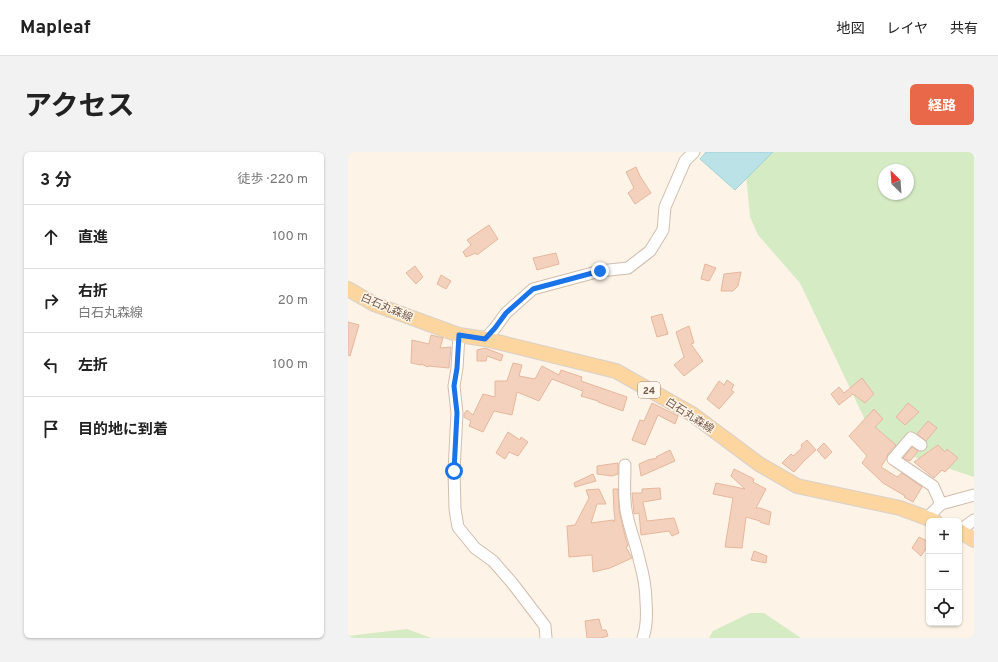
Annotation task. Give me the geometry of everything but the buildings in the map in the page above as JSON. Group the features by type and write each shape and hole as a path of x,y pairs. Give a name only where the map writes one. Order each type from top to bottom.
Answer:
{"main road":[{"name":"白石丸森線","path":"348,289 374,304 459,335 485,339 616,371 692,414 759,464 798,486 900,508 926,518"},
{"path":"962,533 974,540"}],"street":[{"path":"485,339 506,313 533,289 600,271 628,268 650,251 663,230 665,207 685,161 694,152"},
{"path":"459,335 457,368 454,386 457,413 454,471 455,509 458,527 475,548 493,561 513,584 545,626 546,638"},
{"path":"921,445 911,438 893,459 921,476 933,486 942,504"},
{"path":"625,466 626,513 639,558 645,586 647,609 646,628 643,638"},
{"path":"932,518 942,504 974,496"},
{"path":"962,529 974,520"}],"green space":[{"path":"744,152 974,152 974,477 899,452 867,424 800,283 758,235 750,217"},
{"path":"750,613 764,613 801,638 709,638 713,631"},
{"path":"407,629 431,638 348,638 348,636"}],"water":[{"path":"706,152 773,152 735,190 700,159"}],"route":[{"path":"454,471 457,413 454,386 457,368 459,335 485,339 506,313 533,289 600,271"}]}
